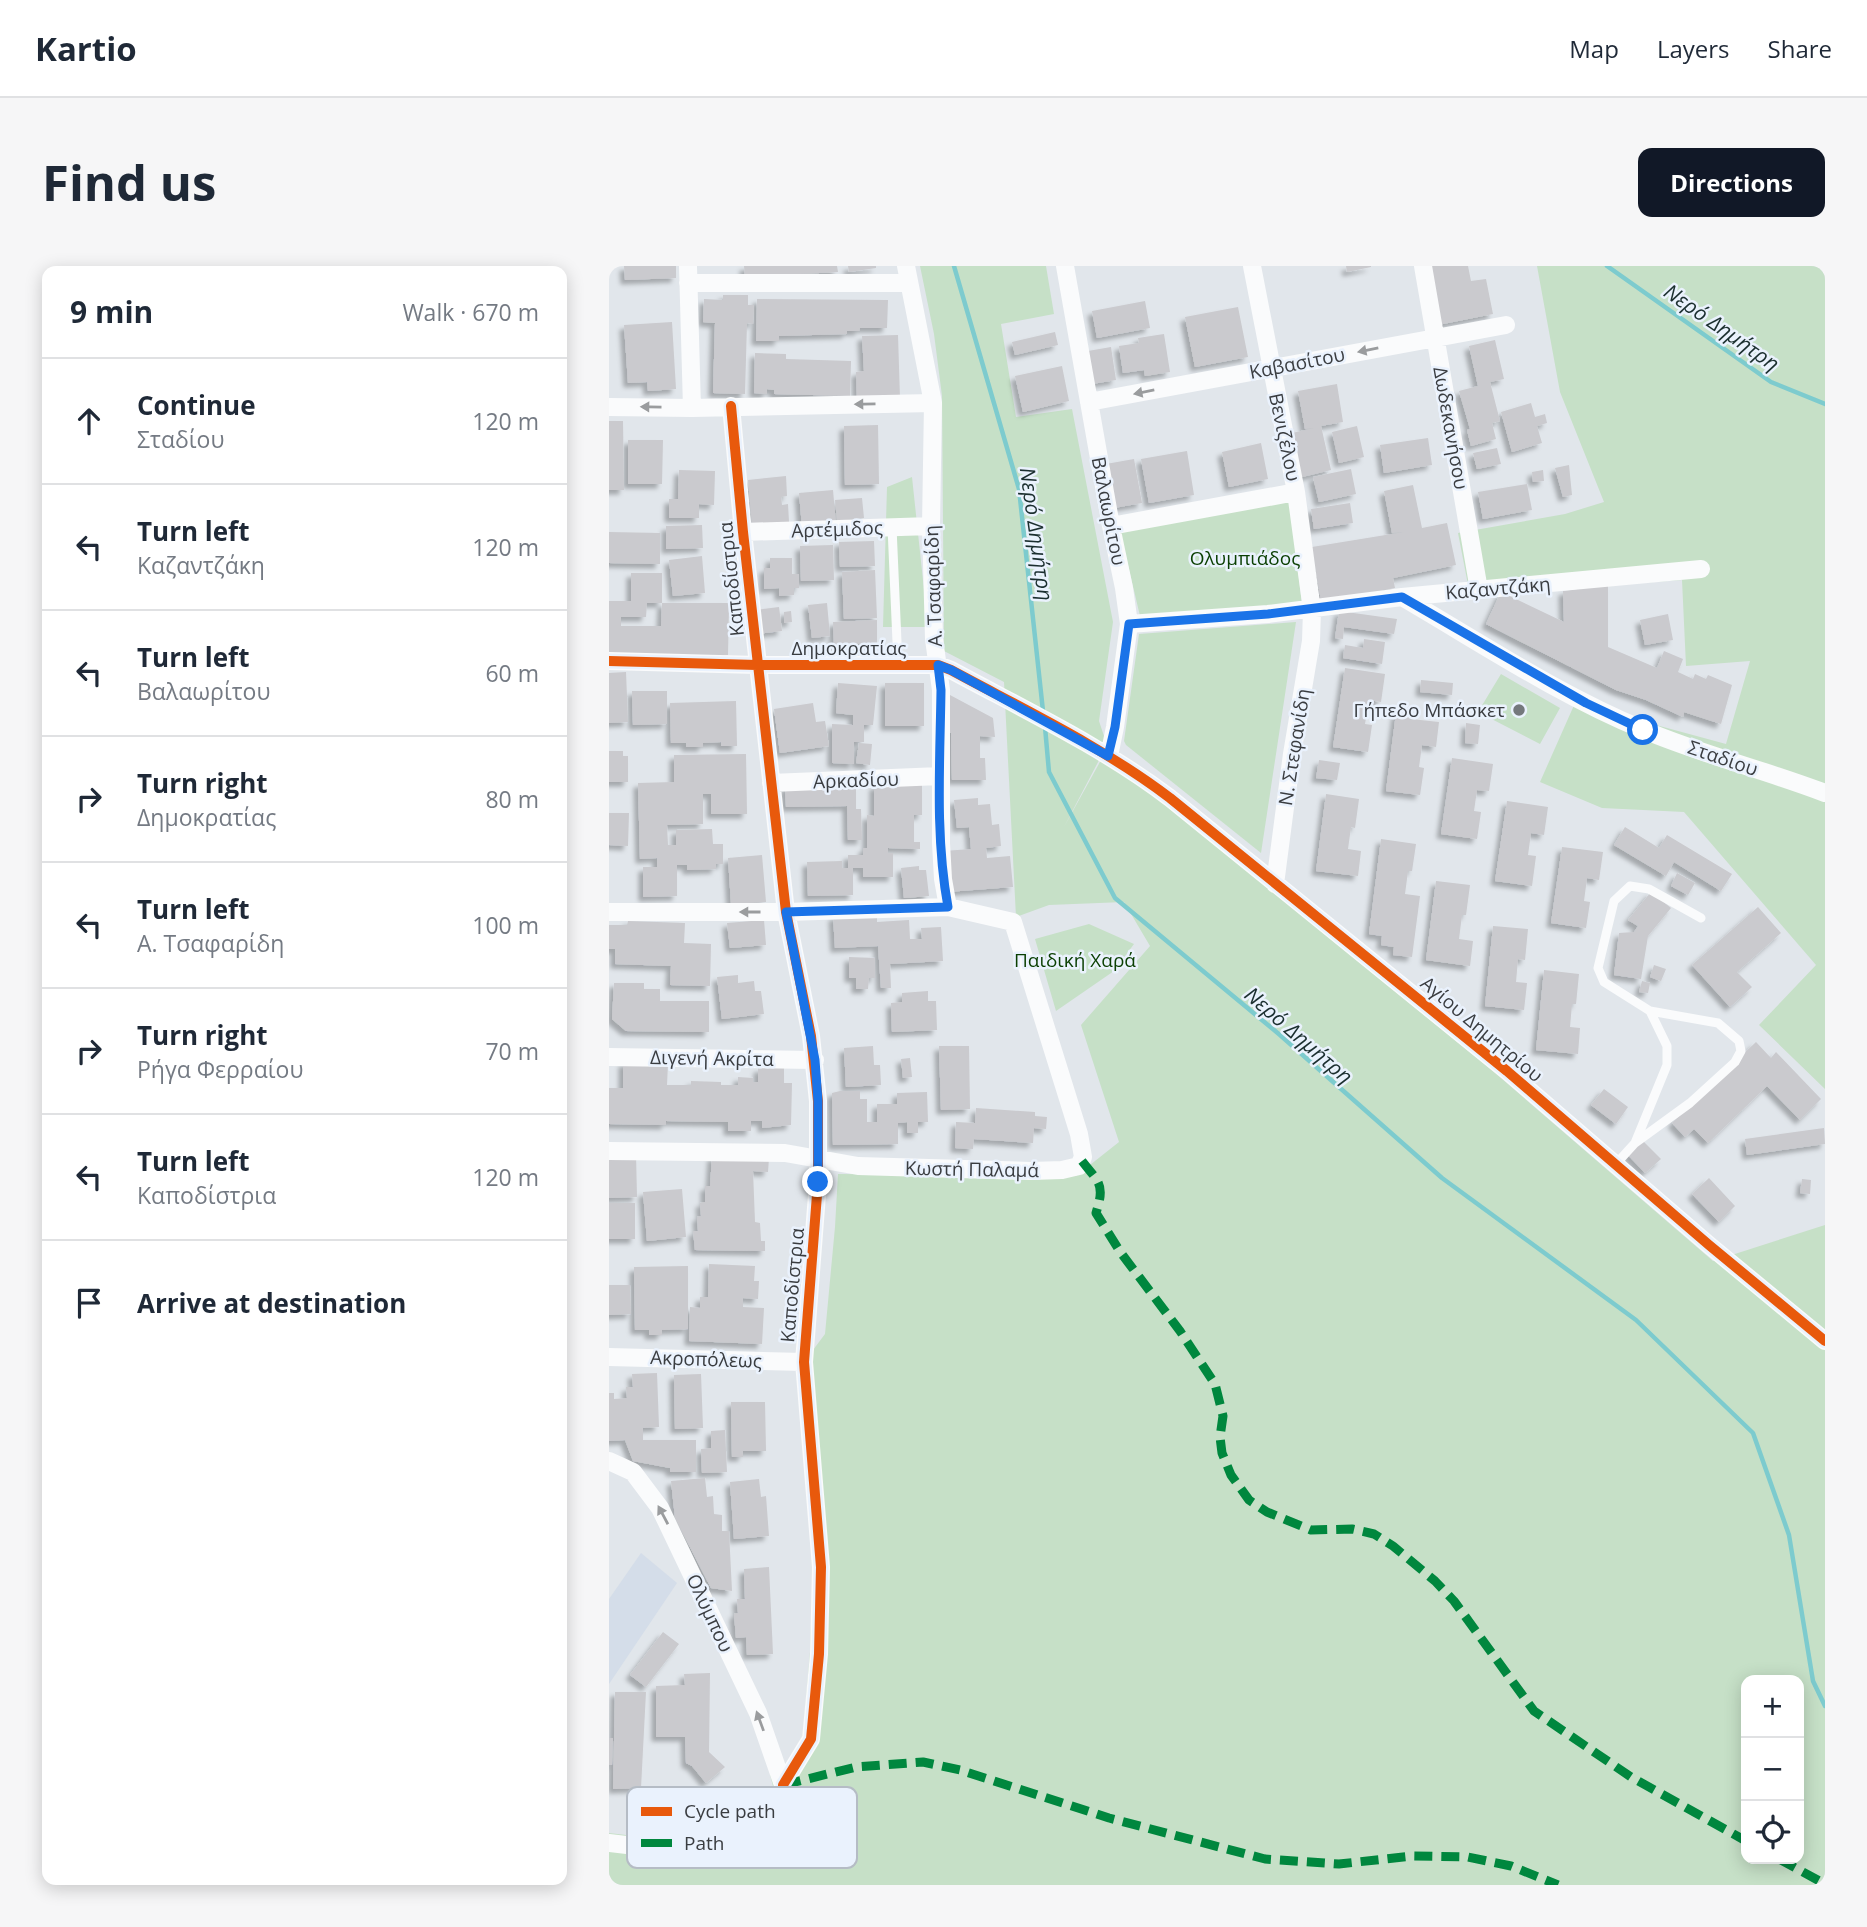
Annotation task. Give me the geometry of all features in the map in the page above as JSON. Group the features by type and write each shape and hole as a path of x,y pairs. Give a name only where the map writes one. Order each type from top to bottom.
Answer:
{"street":[{"name":"Βαλαωρίτου","path":"1065,266 1129,624 1115,727 1108,756"},
{"name":"Βενιζέλου","path":"1252,266 1296,492 1312,610"},
{"name":"Δωδεκανήσου","path":"1423,266 1479,590"},
{"path":"692,408 688,274 908,275"},
{"name":"Α. Τσαφαρίδη","path":"908,275 933,403 931,526 934,639 941,690 943,879 948,907"},
{"name":"Καβασίτου","path":"1089,402 1506,325"},
{"path":"609,407 933,403"},
{"name":"Καποδίστρια","path":"731,406 757,665 786,912 815,1060 818,1158 804,1362 821,1567 818,1654 811,1739 783,1785"},
{"path":"1111,526 1296,492"},
{"name":"Αρτέμιδος","path":"743,532 931,526"},
{"name":"Καζαντζάκη","path":"1129,624 1312,610 1402,597 1701,569"},
{"name":"Σταδίου","path":"1402,597 1586,703 1620,719 1705,753 1825,793"},
{"name":"Ν. Στεφανίδη","path":"1275,884 1292,754 1311,641 1312,610"},
{"name":"Δημοκρατίας","path":"609,661 757,665 938,665 1108,756"},
{"name":"Αγίου Δημητρίου","path":"1108,756 1134,771 1170,798 1507,1071 1615,1166 1825,1341"},
{"name":"Αρκαδίου","path":"771,783 940,776"},
{"path":"609,912 786,912 948,907"},
{"name":"Κωστή Παλαμά","path":"609,1151 785,1153 858,1166 1031,1171 1062,1170 1079,1166 1083,1157 1079,1134 1013,922 948,907"},
{"name":"Διγενή Ακρίτα","path":"609,1057 815,1060"},
{"name":"Ακροπόλεως","path":"609,1357 804,1362"},
{"name":"Ολύμπου","path":"609,1461 633,1472 660,1508 758,1713 783,1785"},
{"path":"609,1843 627,1845"}],"lane":[{"path":"892,527 898,665"},
{"path":"1615,1166 1635,1143 1690,1103 1735,1062 1741,1051 1739,1041 1718,1023 1650,1011 1604,982 1598,968 1614,901 1630,886 1649,889 1701,918"},
{"path":"1635,1143 1667,1065 1667,1046 1650,1011"}],"shaded area":[{"path":"641,1553 677,1583 609,1684 609,1599"}],"green space":[{"path":"920,266 1046,266 1054,314 1001,324 1016,417 1072,409 1113,622 1099,721 1107,745 1064,827 1101,760 1138,782 1494,1072 1713,1261 1825,1225 1825,1885 609,1885 609,1833 627,1835 627,1868 857,1868 857,1787 773,1787 770,1775 784,1769 803,1735 813,1567 804,1362 825,1334 838,1174 1076,1176 1119,1142 1081,1025 1150,946 1124,902 1049,905 1016,917 1004,682 944,651 942,396 934,334"},
{"path":"1537,266 1825,266 1825,1089 1759,1025 1816,965 1684,812 1602,808 1540,782 1575,703 1726,744 1750,661 1686,666 1682,580 1470,595 1458,533 1565,514 1604,502 1560,392"},
{"path":"912,477 928,627 883,627 887,487"},
{"name":"Ολυμπιάδος","path":"1289,497 1302,604 1140,616 1120,531"},
{"path":"1296,622 1261,853 1126,745 1124,741 1139,634"},
{"name":"Γήπεδο Μπάσκετ","path":"1501,674 1560,708 1540,744 1478,712"},
{"name":"Παιδική Χαρά","path":"1089,924 1134,944 1114,971 1056,1011 1035,939"}],"building":[{"path":"624,266 676,266 676,278 625,280"},
{"path":"744,266 837,266 838,272 745,277"},
{"path":"848,266 876,266 876,268 849,272"},
{"path":"1346,266 1371,266 1371,267 1347,272"},
{"path":"1427,266 1468,266 1471,281 1486,279 1493,314 1438,325"},
{"path":"723,295 748,295 748,305 754,305 753,324 747,323 745,394 713,393 715,323 703,322 704,299 723,300"},
{"path":"757,299 888,300 887,328 860,328 859,331 847,331 847,334 779,336 779,341 756,341"},
{"path":"1145,301 1150,328 1097,338 1092,311"},
{"path":"1238,307 1248,357 1195,367 1185,317"},
{"path":"672,322 676,389 648,391 647,382 628,383 624,325"},
{"path":"1055,332 1058,345 1015,355 1012,342"},
{"path":"1164,334 1170,372 1145,376 1144,370 1123,373 1119,346 1139,343 1138,338"},
{"path":"898,335 900,399 857,399 856,372 864,371 862,336"},
{"path":"1495,340 1504,379 1490,382 1500,421 1492,423 1496,439 1471,446 1467,430 1470,429 1459,391 1478,386 1469,346"},
{"path":"1111,347 1116,380 1092,384 1088,351"},
{"path":"755,353 786,354 786,359 851,361 850,396 774,394 774,390 767,389 767,394 754,393"},
{"path":"1062,366 1069,401 1023,412 1015,376"},
{"path":"1337,384 1343,422 1321,426 1331,470 1298,478 1288,434 1314,428 1305,429 1298,391"},
{"path":"1531,403 1535,417 1545,414 1547,423 1537,426 1542,443 1512,452 1501,412"},
{"path":"609,421 623,421 624,490 609,490"},
{"path":"878,425 879,484 845,485 844,426"},
{"path":"1357,426 1364,457 1339,463 1332,432"},
{"path":"1428,438 1432,465 1384,473 1380,445"},
{"path":"628,440 663,440 662,484 628,484"},
{"path":"1261,443 1268,479 1229,487 1222,452"},
{"path":"1497,448 1501,464 1477,469 1473,453"},
{"path":"1187,451 1194,495 1149,503 1141,459"},
{"path":"1134,459 1142,503 1114,508 1106,464"},
{"path":"1569,465 1572,495 1563,497 1555,468"},
{"path":"1351,469 1356,494 1319,502 1313,477"},
{"path":"679,470 715,471 714,505 699,504 699,518 669,518 669,499 678,499"},
{"path":"1543,470 1544,481 1533,482 1532,472"},
{"path":"786,476 787,496 781,497 782,505 788,504 789,522 752,525 748,480"},
{"path":"1527,484 1532,510 1483,519 1478,492"},
{"path":"1413,485 1422,528 1447,523 1456,565 1393,578 1395,588 1321,601 1312,547 1404,532 1392,533 1384,491"},
{"path":"833,490 836,524 802,527 799,493"},
{"path":"862,498 864,518 837,521 835,500"},
{"path":"1350,503 1353,523 1314,529 1311,509"},
{"path":"702,525 703,548 666,549 666,526"},
{"path":"609,532 660,533 660,564 609,563"},
{"path":"874,541 875,566 840,567 839,542"},
{"path":"833,545 834,580 801,581 800,546"},
{"path":"702,556 705,593 673,596 669,560"},
{"path":"770,558 792,558 792,574 799,574 799,588 794,588 794,595 779,596 779,588 764,589 764,568 770,568"},
{"path":"875,570 877,618 844,619 842,572"},
{"path":"631,573 662,573 662,603 729,603 728,655 609,653 609,601 631,601","holes":["647,603 662,603 661,626 621,626 621,617 646,617"]},
{"path":"1608,585 1608,647 1657,668 1664,651 1683,659 1678,672 1693,679 1695,674 1706,679 1708,675 1732,685 1721,724 1684,712 1683,717 1616,690 1486,624 1501,592 1564,622 1563,591"},
{"path":"827,603 830,636 812,638 808,605"},
{"path":"779,607 782,631 757,634 755,610"},
{"path":"791,611 792,622 784,623 784,612"},
{"path":"1339,611 1397,619 1394,634 1344,627 1343,639 1335,638"},
{"path":"1668,614 1673,640 1645,645 1640,620"},
{"path":"877,620 877,643 834,645 833,622"},
{"path":"1364,639 1385,642 1382,664 1343,658 1345,645 1363,648"},
{"path":"1345,668 1385,674 1381,702 1369,700 1365,724 1372,725 1368,752 1333,747"},
{"path":"626,672 628,722 609,723 609,673"},
{"path":"1421,680 1453,683 1452,695 1420,692"},
{"path":"838,683 877,686 873,725 864,725 864,742 854,742 854,764 832,763 832,724 853,725 853,715 836,713"},
{"path":"885,683 924,683 924,726 885,726"},
{"path":"632,691 667,691 667,724 633,725"},
{"path":"950,695 993,718 995,737 980,736 980,758 985,758 986,780 952,780"},
{"path":"736,701 737,746 721,746 721,742 703,743 703,747 686,747 686,743 671,743 670,703"},
{"path":"813,703 816,722 825,721 829,746 780,753 774,709"},
{"path":"1396,713 1412,715 1411,719 1439,722 1436,747 1422,745 1419,767 1424,768 1420,795 1386,791"},
{"path":"1466,723 1480,725 1478,744 1465,743"},
{"path":"859,743 872,744 870,765 856,763"},
{"path":"609,751 623,751 623,756 628,756 628,782 609,782"},
{"path":"746,754 747,814 711,814 711,794 703,794 703,824 667,825 668,845 676,845 676,830 712,829 713,844 723,844 723,864 716,864 716,869 687,870 687,865 677,865 677,896 643,897 643,867 657,867 657,858 640,859 638,783 674,782 674,755"},
{"path":"1452,758 1493,764 1489,791 1477,790 1474,811 1481,812 1477,839 1441,834"},
{"path":"1319,760 1340,763 1337,780 1316,778"},
{"path":"856,785 856,809 861,809 862,840 848,840 847,806 786,807 785,786"},
{"path":"874,785 922,785 922,815 914,815 914,842 920,842 920,849 888,848 888,853 893,853 893,877 863,877 863,868 853,868 853,895 808,896 807,862 842,861 842,868 848,868 848,855 863,855 863,848 867,848 867,815 874,816"},
{"path":"1326,794 1359,799 1355,828 1351,827 1348,849 1361,851 1358,876 1316,871"},
{"path":"978,798 978,805 990,804 992,825 999,824 1001,846 986,848 987,858 1010,856 1013,887 947,892 944,851 971,849 969,827 957,828 954,800"},
{"path":"1507,801 1548,807 1544,835 1531,833 1528,855 1536,856 1532,886 1495,881"},
{"path":"609,813 629,813 628,846 609,845"},
{"path":"1625,827 1659,848 1667,835 1732,874 1721,891 1674,862 1666,876 1614,845"},
{"path":"1381,839 1416,844 1405,894 1420,896 1412,957 1393,955 1394,947 1381,945 1382,936 1369,934"},
{"path":"1562,847 1603,852 1599,880 1587,878 1584,901 1590,902 1586,928 1551,923"},
{"path":"762,855 766,902 731,904 728,858"},
{"path":"919,866 919,870 926,870 929,896 904,898 901,868"},
{"path":"1677,873 1695,883 1688,895 1671,886"},
{"path":"1436,881 1470,885 1459,939 1473,941 1470,966 1426,960"},
{"path":"1651,892 1671,908 1648,936 1641,979 1614,975 1619,933 1634,932 1638,926 1628,920"},
{"path":"1758,907 1781,933 1737,972 1752,987 1730,1007 1692,965"},
{"path":"877,913 877,922 909,920 910,939 922,939 921,928 941,927 943,961 890,964 891,988 881,988 878,946 835,948 833,916"},
{"path":"764,920 766,945 730,948 727,923"},
{"path":"628,921 685,923 684,943 711,944 710,986 670,985 671,966 615,964 615,949 609,949 609,925 627,925"},
{"path":"1493,926 1528,929 1525,960 1518,959 1516,982 1527,983 1524,1010 1485,1006"},
{"path":"849,957 875,958 875,978 869,978 868,989 856,989 856,978 849,978"},
{"path":"1654,965 1666,969 1661,981 1650,977"},
{"path":"1544,970 1579,974 1570,1027 1580,1028 1578,1054 1536,1050"},
{"path":"738,975 738,983 754,981 755,991 761,991 764,1014 722,1019 717,977"},
{"path":"1642,981 1650,983 1648,993 1639,992"},
{"path":"614,983 644,983 644,989 660,989 660,1001 709,1001 709,1032 626,1031 612,1019"},
{"path":"928,991 928,1001 936,1001 937,1030 892,1032 891,1003 902,1002 902,993"},
{"path":"1756,1042 1771,1058 1776,1052 1821,1099 1800,1120 1767,1086 1708,1143 1694,1129 1685,1137 1672,1123"},
{"path":"873,1046 874,1065 880,1065 881,1085 846,1087 844,1048"},
{"path":"939,1046 969,1046 970,1109 941,1110"},
{"path":"910,1058 912,1077 903,1078 901,1059"},
{"path":"623,1062 668,1063 667,1085 691,1085 691,1081 738,1085 738,1077 753,1078 753,1082 758,1082 758,1068 784,1068 784,1083 792,1083 791,1125 762,1128 762,1121 751,1121 751,1131 728,1131 728,1122 609,1124 609,1088 623,1088"},
{"path":"1604,1089 1628,1107 1616,1124 1591,1105"},
{"path":"860,1091 860,1099 867,1099 867,1122 877,1122 877,1104 897,1104 897,1093 927,1092 928,1122 918,1122 918,1133 907,1133 907,1122 898,1123 898,1144 833,1145 832,1093"},
{"path":"976,1108 1035,1112 1035,1116 1047,1117 1046,1129 1034,1128 1033,1143 974,1139 973,1149 955,1148 956,1122 975,1123"},
{"path":"1824,1128 1825,1144 1747,1155 1745,1139"},
{"path":"1642,1140 1661,1159 1645,1173 1627,1154"},
{"path":"609,1154 636,1154 637,1197 609,1198"},
{"path":"712,1156 769,1158 768,1172 753,1171 755,1222 760,1223 761,1241 765,1241 765,1251 695,1250 693,1231 698,1231 697,1217 701,1216 700,1203 705,1202 705,1186 710,1186"},
{"path":"1709,1178 1735,1206 1719,1222 1692,1194"},
{"path":"1802,1179 1811,1180 1810,1194 1800,1193"},
{"path":"682,1189 686,1237 647,1241 643,1192"},
{"path":"609,1203 635,1203 635,1239 609,1239"},
{"path":"709,1264 755,1266 754,1281 759,1281 758,1299 743,1298 743,1307 764,1308 762,1344 689,1341 690,1307 700,1308 700,1297 708,1297"},
{"path":"688,1266 688,1329 662,1330 662,1335 649,1335 649,1330 635,1330 634,1267"},
{"path":"609,1285 630,1285 631,1314 609,1315"},
{"path":"657,1373 659,1427 643,1428 643,1440 696,1440 696,1472 670,1472 670,1468 633,1461 625,1440 609,1441 609,1393 614,1393 614,1399 627,1398 626,1387 633,1387 632,1374"},
{"path":"701,1374 703,1428 675,1429 674,1375"},
{"path":"731,1402 765,1402 766,1451 743,1451 743,1457 732,1457"},
{"path":"725,1430 727,1472 702,1473 701,1449 711,1448 711,1431"},
{"path":"705,1478 707,1497 713,1496 714,1514 722,1515 722,1531 729,1531 732,1591 711,1588 675,1518 671,1481"},
{"path":"759,1479 761,1497 766,1496 769,1536 734,1539 730,1482"},
{"path":"769,1567 773,1654 747,1655 746,1637 736,1638 734,1614 738,1613 737,1599 745,1599 744,1569"},
{"path":"663,1632 679,1644 646,1687 630,1675"},
{"path":"710,1673 709,1752 725,1767 706,1783 692,1766 686,1763 685,1737 656,1737 656,1686 685,1685 684,1674"},
{"path":"615,1692 646,1692 641,1787 613,1789"},
{"path":"609,1738 613,1738 612,1765 609,1765"}],"waterway":[{"name":"Νερό Δημήτρη","path":"954,266 1019,489 1043,711"},
{"name":"Νερό Δημήτρη","path":"1607,266 1771,382 1825,404"},
{"name":"Νερό Δημήτρη","path":"1045,727 1049,772 1115,898 1280,1035 1442,1178 1636,1320 1753,1433 1789,1535 1813,1681 1825,1706"}],"marked path":[{"path":"1082,1161 1099,1185 1100,1196 1096,1213 1121,1253 1180,1331 1215,1384 1223,1416 1220,1437 1222,1453 1231,1475 1249,1500 1267,1512 1311,1530 1352,1529 1374,1534 1393,1546 1435,1581 1454,1601 1534,1711 1631,1777 1741,1838"},
{"path":"783,1785 856,1767 923,1762 960,1770 1109,1818 1265,1859 1339,1864 1412,1856 1468,1857 1511,1866 1558,1885"},
{"path":"1788,1864 1825,1884"}],"cycle path":[{"path":"731,406 786,912 811,1036 818,1101 818,1182 804,1362 821,1567 819,1654 811,1739 783,1785"},
{"path":"609,661 757,665 938,665 1063,730 1118,762 1170,798 1507,1071 1825,1341"}],"place":[{"name":"Γήπεδο Μπάσκετ","path":"1519,710"}],"route":[{"path":"818,1182 815,1060 786,912 948,907 941,843 941,690 938,665 1108,756 1115,727 1129,624 1312,610 1402,597 1586,703 1643,730"}]}
